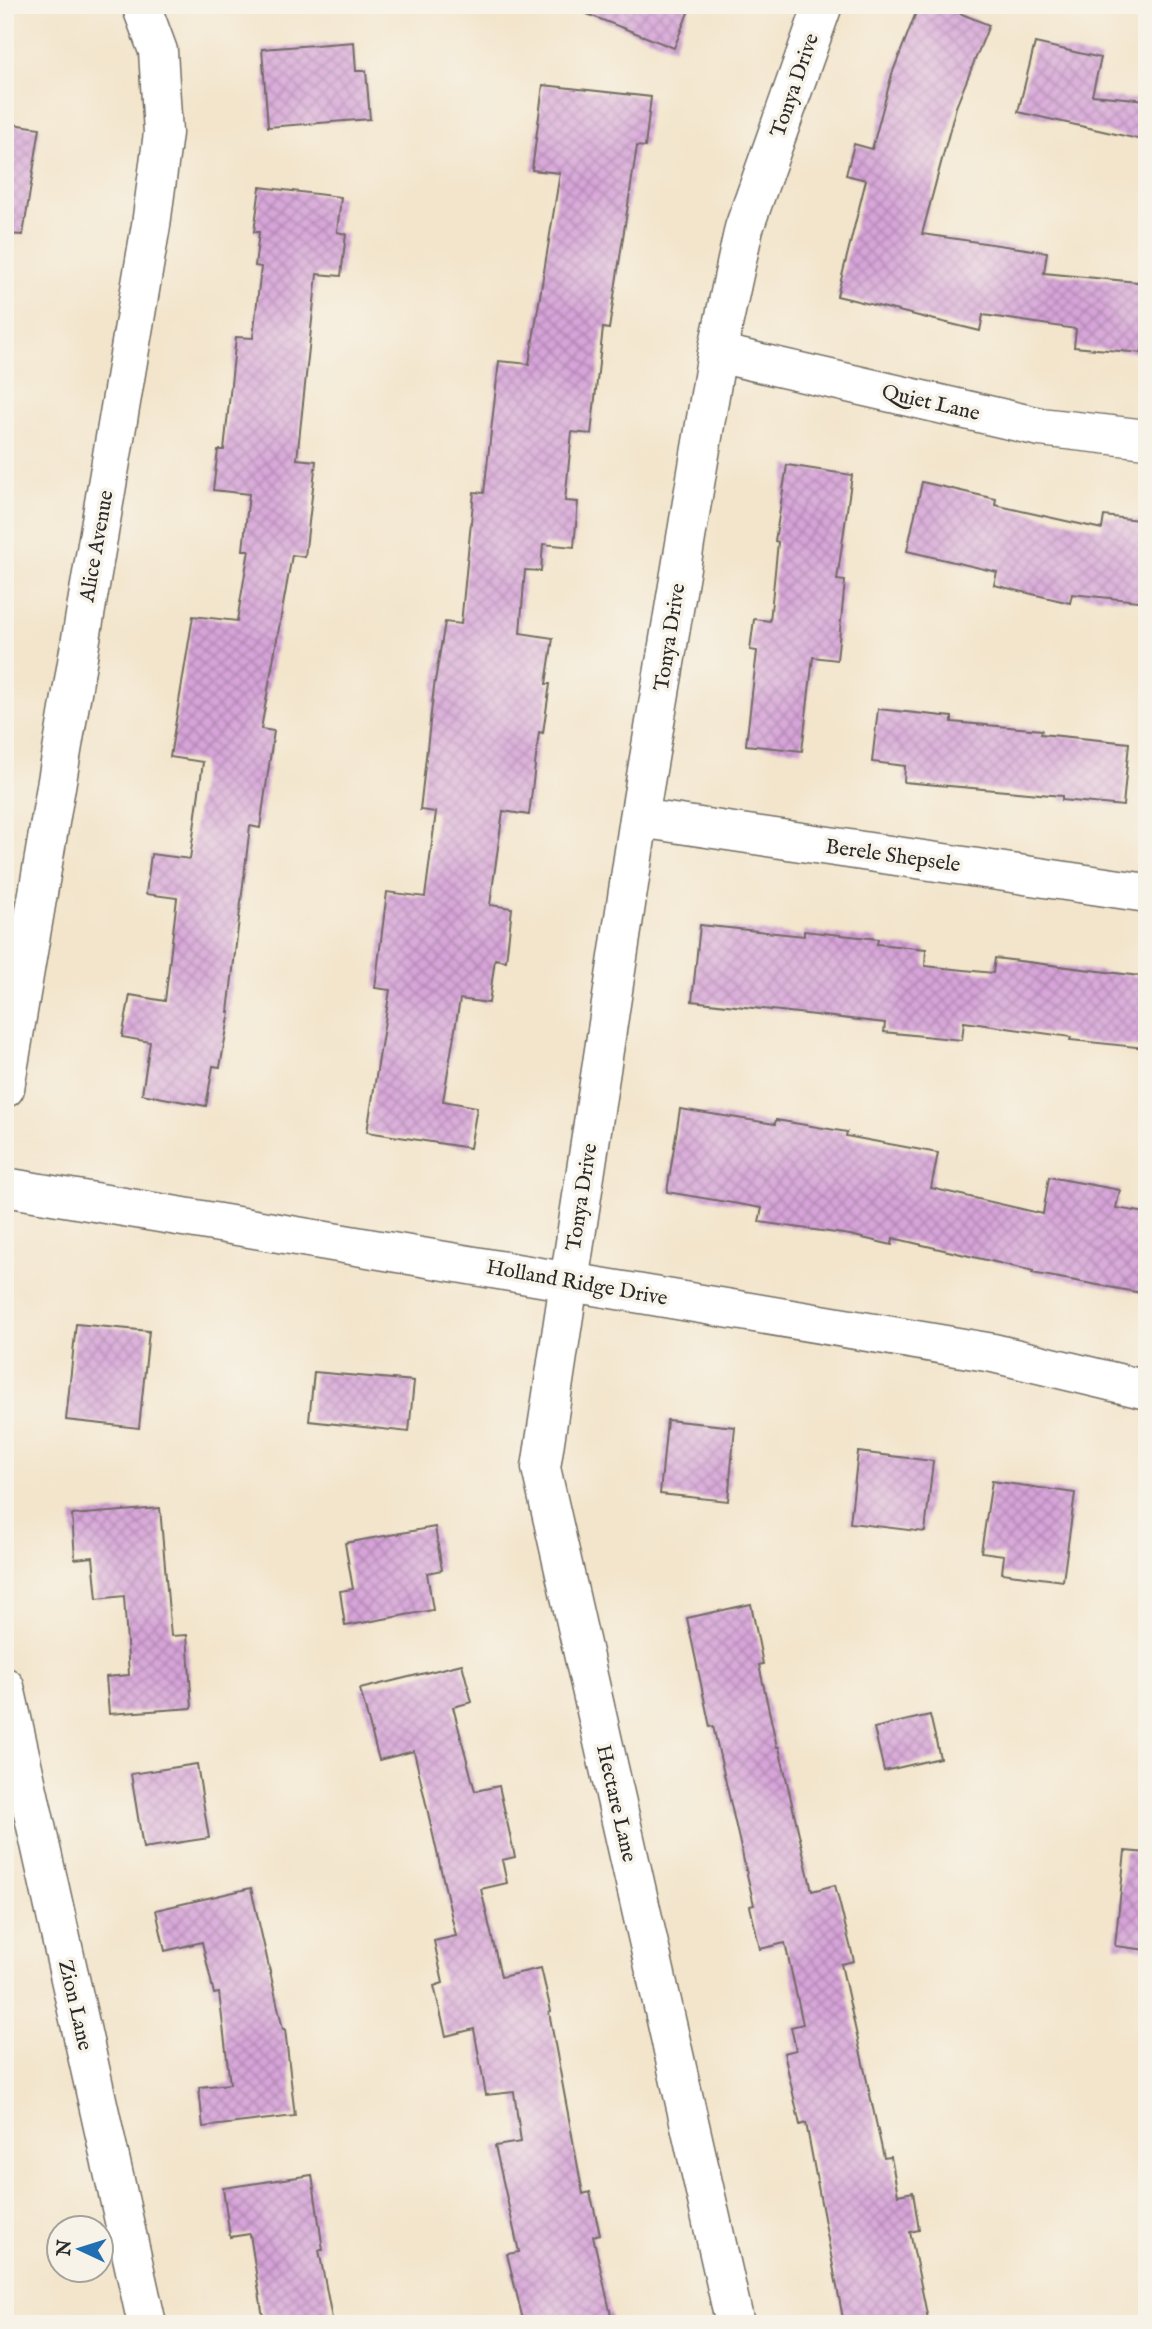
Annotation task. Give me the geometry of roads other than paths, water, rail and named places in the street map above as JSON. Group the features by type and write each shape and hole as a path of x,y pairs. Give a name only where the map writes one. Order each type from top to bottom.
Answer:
{"street":[{"name":"Alice Avenue","path":"5,1088 150,225 163,133 158,51 141,5"},
{"name":"Tonya Drive","path":"569,1280 639,818 717,353 744,228 822,5"},
{"name":"Quiet Lane","path":"717,353 1040,427 1147,439"},
{"name":"Berele Shepsele","path":"639,818 1147,893"},
{"name":"Holland Ridge Drive","path":"5,1186 993,1353 1147,1390"},
{"name":"Hectare Lane","path":"569,1280 541,1468 735,2324"},
{"name":"Zion Lane","path":"5,1687 147,2324"}]}
